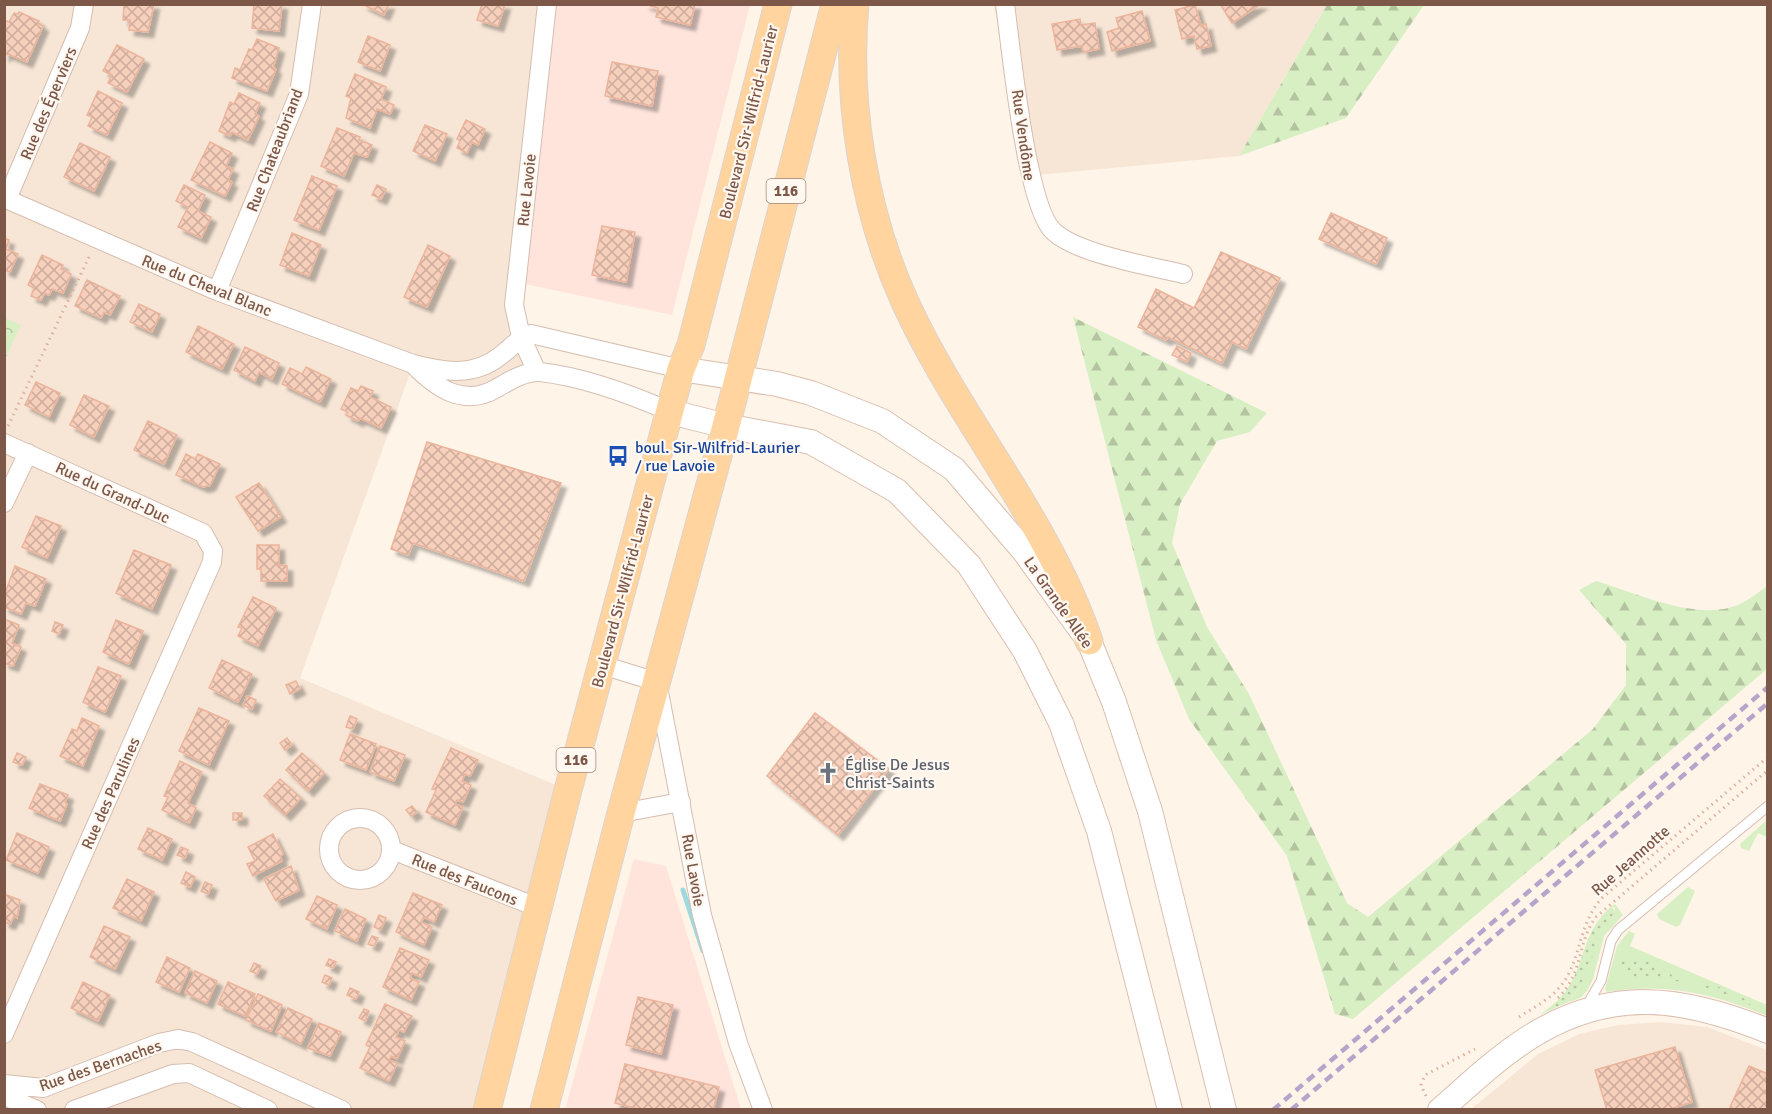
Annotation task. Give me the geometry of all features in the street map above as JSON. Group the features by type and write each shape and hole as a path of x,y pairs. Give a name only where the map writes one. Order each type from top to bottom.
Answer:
{"main road":[{"name":"Boulevard Sir-Wilfrid-Laurier","path":"487,1110 538,908 681,369 692,345 778,4"},
{"name":"116","path":"544,1110 621,813 726,426 835,4"},
{"path":"855,4 852,33 855,100 866,177 883,245 905,302 939,365 1051,552 1076,602 1089,641"}],"street":[{"name":"Rue des Éperviers","path":"6,198 80,28 84,4"},
{"name":"Rue Chateaubriand","path":"217,291 298,94 312,4"},
{"name":"Rue Lavoie","path":"537,372 521,337 514,305 547,4"},
{"name":"Rue Vendôme","path":"1005,4 1032,189 1052,231 1076,245 1106,255 1183,274"},
{"name":"Rue du Cheval Blanc","path":"6,198 217,291 413,364 442,371 480,368 496,359 521,337"},
{"path":"521,337 531,334 544,336 681,369"},
{"name":"Rue du Cheval Blanc","path":"413,364 443,390 471,398 483,395 511,380 537,372"},
{"name":"La Grande Allée","path":"681,369 811,393 882,421 954,468 1024,551 1089,641 1114,702 1150,811 1224,1110"},
{"path":"537,372 627,393 671,412 726,426 811,442 897,491 969,565 1025,651 1062,723 1099,831 1161,1067 1170,1110"},
{"name":"Rue du Grand-Duc","path":"4,443 202,533 213,551"},
{"path":"4,503 28,453"},
{"name":"Rue des Parulines","path":"4,1034 212,562 213,551"},
{"path":"602,665 657,682"},
{"name":"Rue Lavoie","path":"657,682 702,915 738,1043 763,1110"},
{"path":"621,813 681,802"},
{"name":"Rue des Faucons","path":"392,850 538,908"},
{"path":"1440,1110 1518,1045 1552,1025 1580,1013 1624,1003 1677,1003 1714,1010 1767,1031"},
{"name":"Rue des Bernaches","path":"4,1084 43,1088 159,1043 178,1039 192,1042 342,1110"},
{"path":"215,1085 227,1058"},
{"name":"Rue des Bernaches","path":"74,1110 173,1074 189,1073 268,1110"},
{"name":"Rue des Bernaches","path":"4,1091 11,1099 38,1110"}],"lane":[{"path":"1580,1013 1600,981 1613,936 1767,806"}],"path":[{"path":"4,433 97,239"},
{"name":"Rue Jeannotte","path":"1513,1020 1542,1003 1564,982 1572,966 1588,916 1611,891 1767,757"},
{"path":"1751,771 1758,778"},
{"path":"1611,891 1617,898"},
{"path":"1440,1110 1422,1091 1423,1077 1430,1071 1479,1047"}],"shaded area":[{"path":"5,5 547,5 515,282 537,372 471,397 413,365 300,678 568,790 487,1109 5,1110"},
{"path":"547,5 750,5 672,315 515,282"},
{"path":"994,5 1327,5 1239,156 1027,176"},
{"path":"634,859 666,866 741,1109 565,1110"},
{"path":"1661,1022 1707,1027 1767,1050 1767,1109 1470,1110 1538,1054 1579,1034 1618,1025"}],"green space":[{"path":"1327,5 1424,5 1346,118 1239,156"},
{"path":"1073,317 1267,413 1250,432 1217,441 1180,504 1172,543 1207,627 1249,694 1347,903 1368,917 1593,729 1626,685 1626,644 1579,590 1596,581 1649,599 1706,610 1724,609 1740,604 1767,586 1767,669 1353,1019 1335,1014 1287,856 1189,719 1156,640"},
{"path":"5,318 21,325 5,359"},
{"path":"1767,820 1767,837 1758,833 1749,851 1741,848 1740,844"},
{"path":"1688,887 1695,891 1680,925 1676,927 1659,919 1657,914"},
{"path":"1615,904 1623,915 1604,936 1593,979 1587,991 1580,998 1558,1006 1568,1000 1582,983 1595,941 1613,915 1615,908 1612,906"},
{"path":"1612,906 1616,914 1600,931 1589,968 1579,989 1564,1004 1539,1015 1556,1002 1568,988 1591,932"},
{"path":"1629,931 1635,934 1630,946 1767,1005 1767,1016 1709,996 1669,989 1628,989 1607,992 1605,989 1617,946"},
{"path":"1623,959 1653,962 1682,982 1649,976 1627,978 1617,966"},
{"path":"1697,982 1719,987 1767,1009 1767,1012 1700,986"}],"building":[{"path":"124,4 154,4 148,32 129,30 130,20 123,20"},
{"path":"254,4 282,4 279,31 252,28"},
{"path":"362,4 389,4 384,15"},
{"path":"482,4 505,4 498,26 477,20"},
{"path":"644,4 695,4 690,25 656,17 658,8"},
{"path":"1220,4 1261,4 1232,23"},
{"path":"1195,5 1201,26 1206,24 1211,46 1197,49 1194,36 1182,39 1175,10"},
{"path":"1142,11 1150,41 1112,51 1107,32 1119,28 1116,18"},
{"path":"19,12 39,21 38,23 43,26 27,62 6,53 4,57 4,20 9,22 14,13"},
{"path":"1080,19 1081,25 1095,23 1099,49 1083,52 1082,46 1057,50 1052,24"},
{"path":"368,36 390,45 380,71 358,62"},
{"path":"257,39 279,48 273,68 276,69 267,91 232,78 235,68 240,70 249,49 252,50"},
{"path":"117,45 144,59 127,92 108,83 112,75 103,71"},
{"path":"612,62 658,71 652,106 605,96"},
{"path":"355,74 386,87 381,99 394,105 390,114 377,109 370,128 346,118 351,98 346,96"},
{"path":"98,91 122,103 107,135 88,126 92,117 87,115"},
{"path":"239,93 260,103 255,114 259,116 248,140 232,132 230,136 219,131 230,102 234,104"},
{"path":"466,120 485,129 478,145 472,142 467,153 457,148 460,141 457,139"},
{"path":"425,125 447,134 435,161 413,151"},
{"path":"337,128 360,137 359,140 372,145 367,157 354,153 344,176 321,166"},
{"path":"210,142 232,153 226,166 233,169 228,180 232,182 225,196 191,180"},
{"path":"80,143 110,157 94,191 64,177"},
{"path":"312,176 337,186 319,230 294,220"},
{"path":"184,185 205,195 198,211 211,217 201,238 178,227 188,207 176,201"},
{"path":"377,185 386,189 381,199 372,195"},
{"path":"1331,213 1387,238 1376,264 1319,239"},
{"path":"602,226 635,232 626,282 592,275"},
{"path":"292,233 321,245 309,276 280,265"},
{"path":"4,238 9,240 6,249 18,254 10,272 4,270"},
{"path":"428,245 450,256 427,307 404,297"},
{"path":"1221,252 1280,278 1246,349 1232,342 1222,363 1168,337 1166,340 1138,327 1156,289 1194,308"},
{"path":"42,255 63,265 61,269 71,274 63,293 52,289 49,295 45,293 41,300 31,296 34,288 28,285"},
{"path":"87,280 120,296 110,315 104,312 101,318 75,306"},
{"path":"139,304 160,314 152,332 130,322"},
{"path":"198,326 234,344 222,369 186,352"},
{"path":"1177,346 1191,353 1187,362 1172,355"},
{"path":"245,347 279,363 272,379 259,372 255,381 234,370"},
{"path":"306,367 331,379 320,402 282,384 290,368 302,374"},
{"path":"36,382 60,393 49,417 25,405"},
{"path":"361,386 373,391 370,397 391,407 381,428 360,418 358,421 346,415 348,412 341,409 351,388 358,391"},
{"path":"84,395 109,406 94,437 70,425"},
{"path":"148,421 177,435 164,464 134,450"},
{"path":"427,442 561,483 524,581 413,543 408,555 391,549"},
{"path":"186,454 195,459 198,454 220,464 210,485 203,487 176,475"},
{"path":"259,483 281,517 258,531 236,497"},
{"path":"36,516 61,526 47,558 22,547"},
{"path":"257,545 279,545 279,565 287,566 287,581 261,581 261,569 257,569"},
{"path":"134,550 171,565 152,609 116,593"},
{"path":"15,566 46,579 35,606 26,603 21,614 4,607 4,596"},
{"path":"253,597 276,608 258,646 238,636 242,628 238,627"},
{"path":"4,619 19,625 12,643 21,647 13,666 4,663"},
{"path":"116,620 143,631 129,664 103,652"},
{"path":"55,622 63,625 59,634 52,631"},
{"path":"222,660 252,674 238,702 209,688"},
{"path":"98,667 121,676 105,712 83,702"},
{"path":"296,681 300,689 290,694 286,685"},
{"path":"247,696 256,700 252,709 243,705"},
{"path":"199,708 229,721 209,765 179,751"},
{"name":"Église De Jesus Christ-Saints","path":"815,713 889,769 838,835 767,776"},
{"path":"350,716 357,719 353,729 346,727"},
{"path":"82,718 99,726 83,766 60,756 72,729 77,731"},
{"path":"350,734 376,744 366,770 340,760"},
{"path":"287,738 292,745 285,750 280,743"},
{"path":"380,746 405,755 394,781 370,772"},
{"path":"451,748 478,760 470,776 465,774 462,781 471,785 463,802 457,800 455,804 463,807 455,825 426,812 436,790 432,789"},
{"path":"17,753 26,757 22,765 13,762"},
{"path":"302,753 324,773 308,791 286,770"},
{"path":"180,761 202,772 188,803 196,808 189,823 162,810 168,797 164,796"},
{"path":"280,779 301,798 285,815 264,796"},
{"path":"40,784 68,795 60,821 29,808"},
{"path":"412,806 417,812 411,816 406,810"},
{"path":"233,813 242,813 242,820 233,820"},
{"path":"148,828 172,839 162,860 138,849"},
{"path":"17,833 49,847 38,873 6,860"},
{"path":"273,834 283,854 280,856 282,861 253,876 247,864 255,861 248,847"},
{"path":"181,847 188,850 185,858 177,855"},
{"path":"291,866 299,890 276,901 264,879"},
{"path":"186,872 195,877 190,887 181,883"},
{"path":"127,879 154,892 141,921 113,908"},
{"path":"205,882 212,885 208,894 201,891"},
{"path":"413,893 442,905 434,922 424,917 421,922 432,927 424,945 396,932"},
{"path":"4,894 20,900 17,918 14,916 10,924 4,922"},
{"path":"317,896 337,905 327,929 306,919"},
{"path":"345,909 366,919 357,941 335,931"},
{"path":"379,915 386,918 380,930 374,927"},
{"path":"104,926 130,937 115,969 90,957"},
{"path":"372,936 378,938 374,946 368,944"},
{"path":"400,948 429,960 421,977 412,973 410,978 419,982 411,1000 383,987"},
{"path":"167,957 190,968 179,992 156,982"},
{"path":"329,959 336,962 333,968 326,965"},
{"path":"254,963 261,966 257,974 250,971"},
{"path":"195,971 217,981 207,1003 185,993"},
{"path":"325,975 332,978 329,985 322,982"},
{"path":"83,982 110,995 98,1021 71,1008"},
{"path":"228,982 255,994 245,1016 218,1004"},
{"path":"350,988 359,992 356,999 347,995"},
{"path":"258,994 282,1005 271,1031 246,1020"},
{"path":"638,997 673,1005 661,1054 626,1045"},
{"path":"385,1004 412,1016 404,1032 399,1030 396,1037 405,1041 397,1059 391,1056 389,1060 397,1063 389,1081 360,1068 370,1047 366,1045"},
{"path":"288,1008 312,1019 301,1044 276,1032"},
{"path":"364,1009 369,1011 365,1021 359,1018"},
{"path":"319,1023 341,1032 330,1056 308,1048"},
{"path":"1675,1047 1692,1102 1667,1110 1607,1110 1595,1070"},
{"path":"625,1064 719,1087 713,1110 643,1110 615,1103"},
{"path":"1749,1066 1768,1074 1768,1110 1736,1110 1730,1107"}],"waterway":[{"path":"683,890 703,951"}],"railway":[{"path":"1273,1110 1768,687"},
{"path":"1291,1110 1768,703"}],"place":[{"name":"boul. Sir-Wilfrid-Laurier / rue Lavoie","path":"618,456"},
{"name":"Église De Jesus Christ-Saints","path":"828,773"}]}
